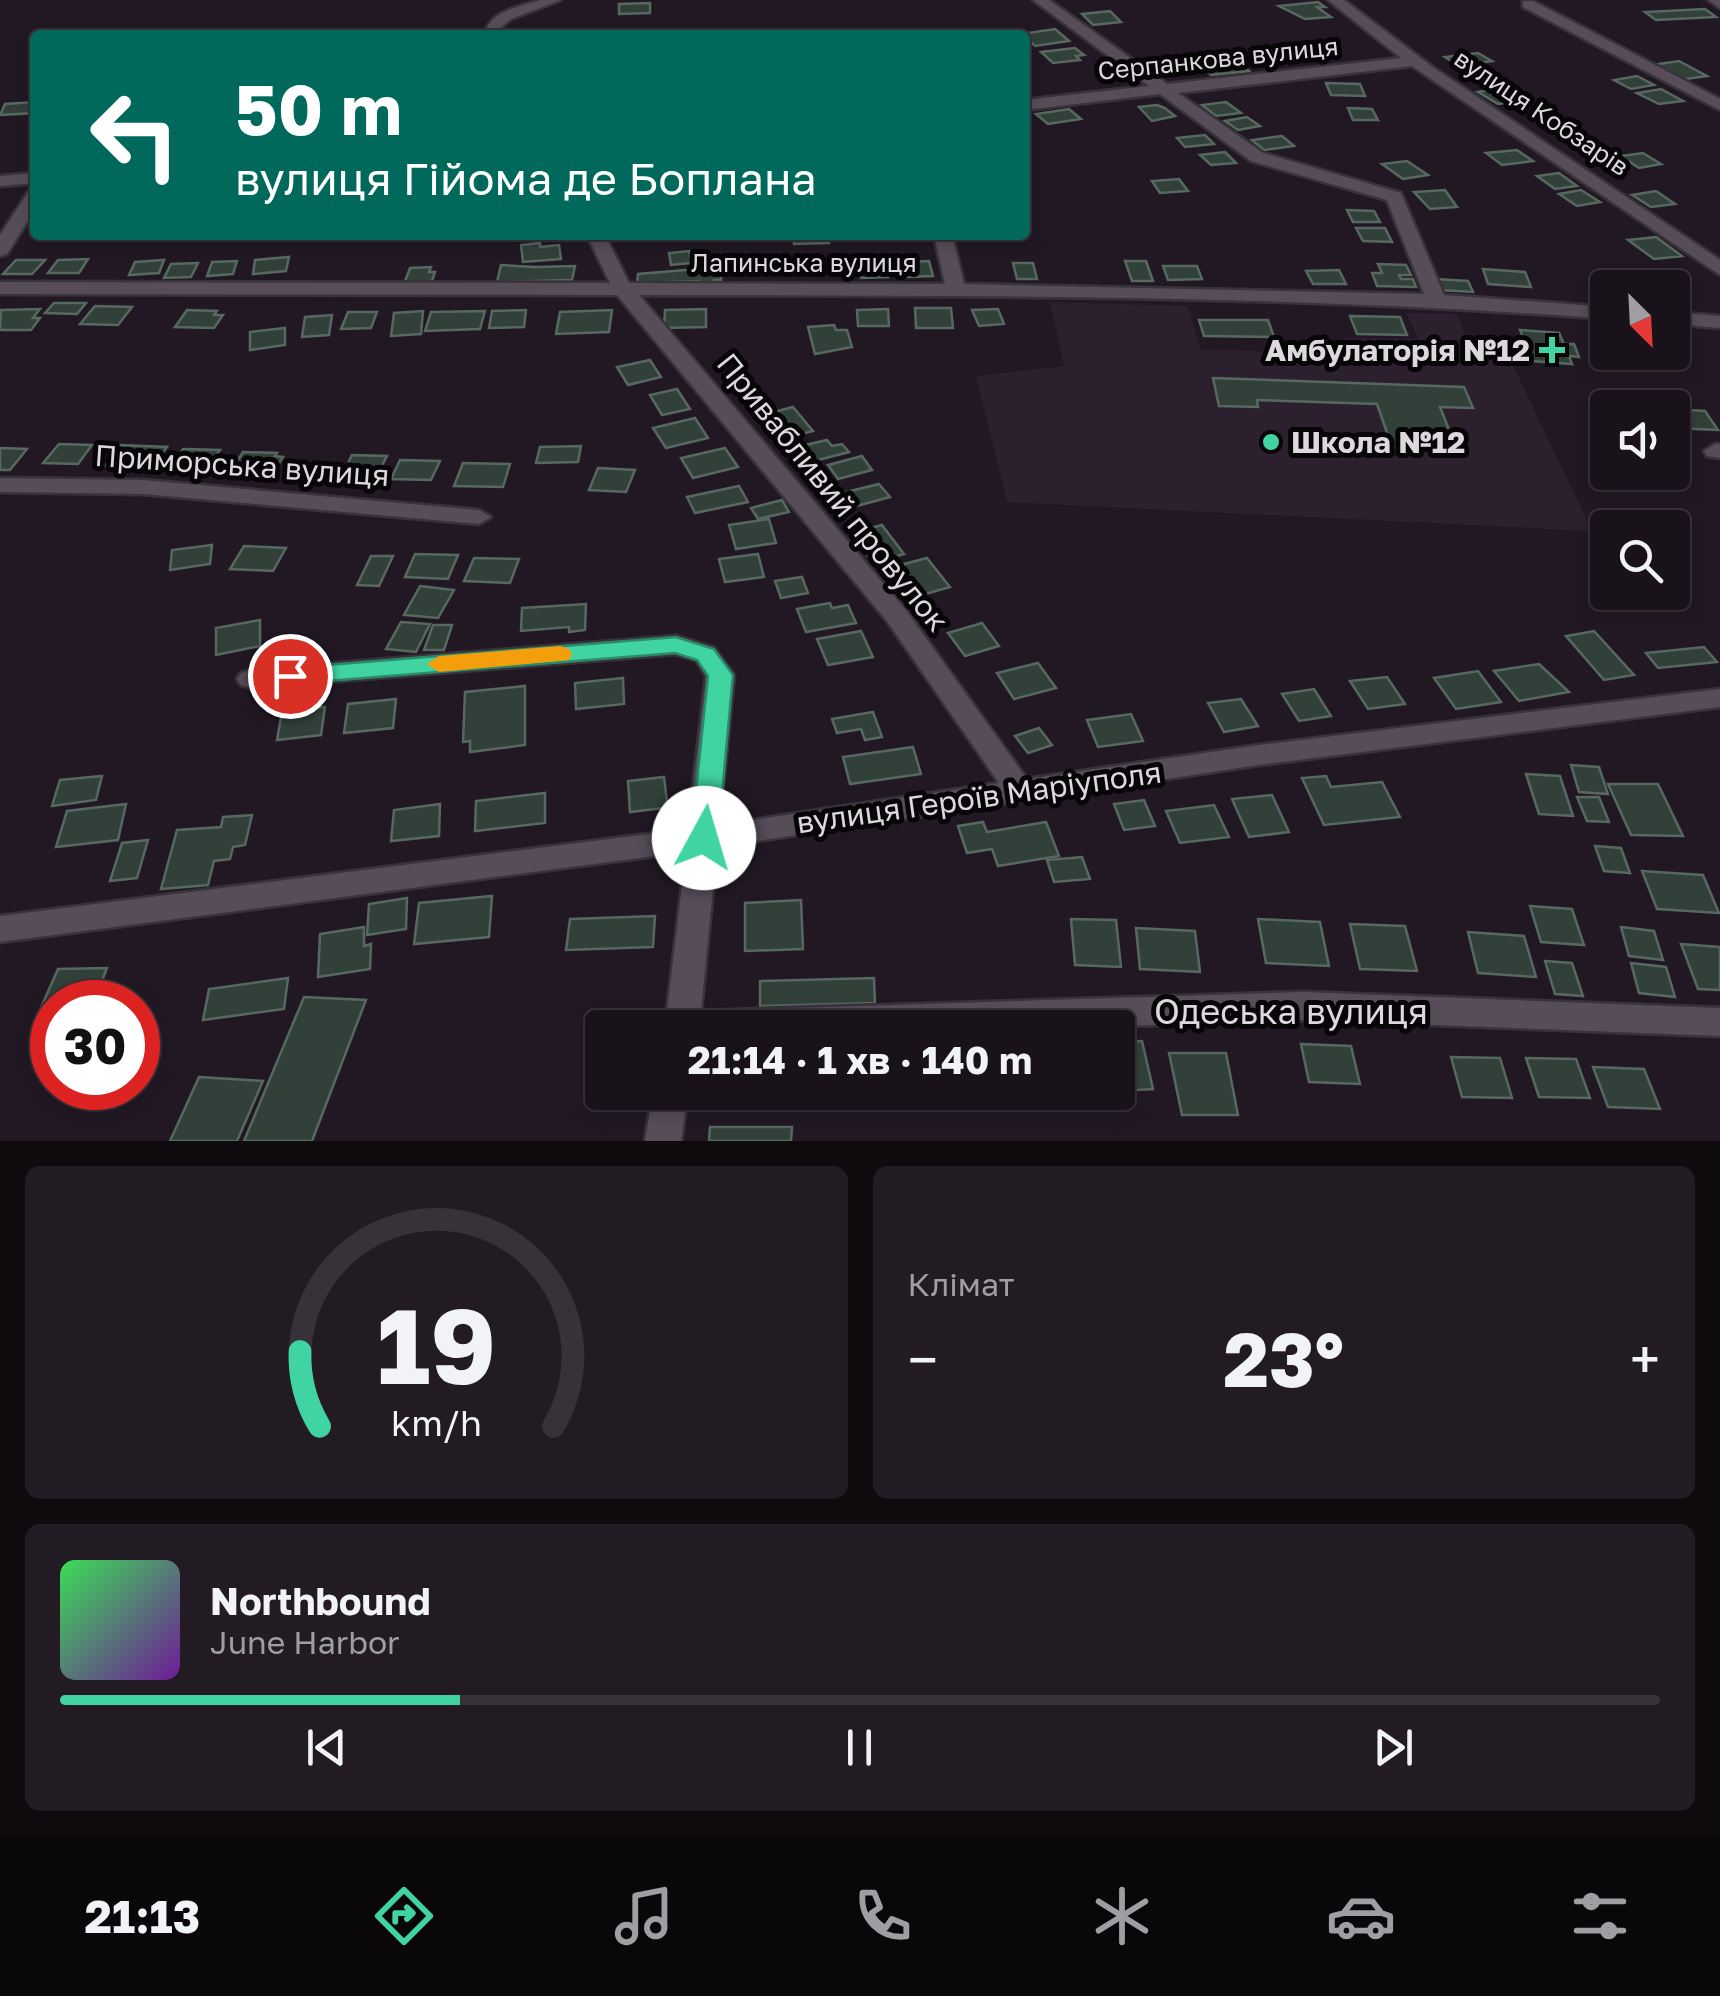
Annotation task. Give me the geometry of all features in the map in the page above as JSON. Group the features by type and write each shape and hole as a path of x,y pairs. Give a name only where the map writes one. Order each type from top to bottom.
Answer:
{"street":[{"path":"493,30 506,16 554,0"},
{"path":"1040,0 1157,88 1268,162 1394,197 1436,300"},
{"name":"вулиця Кобзарів","path":"1335,0 1417,62 1672,232 1720,269"},
{"path":"1528,4 1720,106"},
{"name":"Серпанкова вулиця","path":"1030,103 1417,62"},
{"path":"0,181 30,178"},
{"path":"0,250 30,203"},
{"name":"Привабливий провулок","path":"598,240 622,290 896,615 1020,791"},
{"path":"944,240 956,290"},
{"name":"Лапинська вулиця","path":"0,288 956,290 1436,300 1590,313"},
{"path":"1690,320 1720,322"},
{"name":"Приморська вулиця","path":"0,485 142,487 479,516"},
{"path":"251,680 676,645 705,654 720,675 684,1010"},
{"name":"вулиця Героїв Маріуполя","path":"0,928 704,838 1259,755 1720,698"},
{"name":"Одеська вулиця","path":"1135,1012 1304,1006 1720,1022"},
{"path":"663,1141 668,1110"}],"shaded area":[{"name":"Школа №12","path":"1050,302 1188,306 1200,349 1351,354 1344,338 1419,339 1406,313 1457,314 1473,353 1509,357 1590,531 1007,502 976,376 1064,366"}],"building":[{"path":"1318,2 1325,7 1317,7 1331,17 1305,19 1279,6"},
{"path":"650,3 650,13 619,14 619,4"},
{"path":"1705,9 1716,17 1656,20 1645,12"},
{"path":"1110,11 1121,22 1093,25 1082,14"},
{"path":"1055,29 1069,41 1035,46 1030,42 1030,33"},
{"path":"1075,48 1084,55 1076,56 1080,60 1053,63 1041,52"},
{"path":"1478,53 1492,61 1459,66 1445,57"},
{"path":"1679,61 1707,76 1679,80 1652,65"},
{"path":"1240,63 1249,71 1211,75 1202,66"},
{"path":"1637,76 1654,85 1631,89 1614,80"},
{"path":"1326,83 1360,84 1365,96 1331,95"},
{"path":"1497,89 1517,102 1498,104 1478,92"},
{"path":"1661,89 1683,101 1659,104 1637,93"},
{"path":"30,102 30,113 0,115 5,104"},
{"path":"1226,102 1241,113 1216,116 1202,105"},
{"path":"1157,105 1175,116 1152,121 1139,107"},
{"path":"1348,108 1372,109 1378,120 1353,120"},
{"path":"1069,109 1081,119 1048,124 1036,114"},
{"path":"1247,117 1260,126 1238,130 1225,121"},
{"path":"1205,135 1214,144 1185,147 1177,138"},
{"path":"1282,136 1294,146 1264,150 1252,140"},
{"path":"1517,150 1533,161 1502,165 1486,153"},
{"path":"1225,152 1236,163 1211,165 1200,155"},
{"path":"1643,153 1661,164 1639,168 1621,156"},
{"path":"1407,161 1428,175 1403,179 1382,164"},
{"path":"1559,173 1577,186 1555,189 1537,176"},
{"path":"1179,179 1188,191 1160,193 1152,181"},
{"path":"1445,190 1457,207 1430,209 1414,192"},
{"path":"1581,190 1600,202 1577,206 1559,194"},
{"path":"1656,191 1675,204 1651,207 1632,195"},
{"path":"1347,210 1374,211 1380,222 1353,222"},
{"path":"1356,228 1385,228 1392,242 1363,241"},
{"path":"1656,237 1682,256 1654,259 1628,240"},
{"path":"794,240 829,243 794,244"},
{"path":"540,243 540,247 559,245 561,259 523,262 521,245"},
{"path":"689,251 692,263 671,265 669,253"},
{"path":"289,257 286,271 253,274 255,260"},
{"path":"88,259 79,273 48,273 58,260"},
{"path":"16,260 45,260 32,274 3,274"},
{"path":"164,260 159,273 129,275 135,262"},
{"path":"884,260 888,277 861,278 858,262"},
{"path":"237,261 233,274 207,276 212,262"},
{"path":"929,261 933,276 908,277 905,262"},
{"path":"1125,261 1146,261 1153,281 1132,281"},
{"path":"198,263 191,277 164,278 171,264"},
{"path":"1013,263 1033,263 1037,279 1017,279"},
{"path":"1378,264 1406,265 1411,275 1399,275 1401,279 1413,279 1416,287 1377,286 1372,273 1382,273"},
{"path":"501,265 575,266 572,280 497,282"},
{"path":"1163,266 1197,266 1202,279 1168,280"},
{"path":"431,267 429,272 435,272 431,284 404,284 410,268"},
{"path":"721,267 721,280 714,280 714,284 637,283 638,274"},
{"path":"1483,269 1525,272 1531,287 1488,284"},
{"path":"1339,270 1346,284 1313,284 1306,271"},
{"path":"1435,279 1468,281 1473,292 1439,290"},
{"path":"54,303 86,303 77,314 45,313"},
{"path":"95,306 132,307 118,325 80,324"},
{"path":"915,308 951,308 953,328 916,328"},
{"path":"40,309 33,318 40,318 31,330 0,330 1,310"},
{"path":"706,309 706,327 664,328 665,310"},
{"path":"888,309 889,326 858,326 857,310"},
{"path":"998,309 1004,324 979,326 972,310"},
{"path":"187,310 217,311 214,315 223,315 214,328 175,327"},
{"path":"526,310 524,327 489,328 492,311"},
{"path":"612,310 609,332 556,334 560,312"},
{"path":"423,311 421,334 391,336 394,313"},
{"path":"485,311 480,329 425,331 431,312"},
{"path":"348,312 377,312 371,328 341,329"},
{"path":"332,315 329,335 302,337 305,317"},
{"path":"1350,316 1400,317 1407,335 1357,334"},
{"path":"1199,320 1268,320 1274,337 1204,336"},
{"path":"834,325 836,330 847,330 852,347 815,354 808,327"},
{"path":"285,328 285,345 250,350 250,332"},
{"name":"Амбулаторія №12","path":"1520,330 1559,333 1564,344 1574,344 1579,357 1569,356 1572,364 1532,361"},
{"path":"650,360 661,377 628,385 617,367"},
{"path":"1213,378 1464,387 1473,408 1440,407 1457,450 1392,447 1377,404 1257,400 1258,407 1219,406"},
{"path":"677,389 690,409 662,415 650,395"},
{"path":"793,407 813,431 781,439 762,415"},
{"path":"1690,410 1705,411 1718,430 1690,429"},
{"path":"695,418 708,438 666,448 653,428"},
{"path":"827,440 832,446 842,444 849,452 795,466 784,450"},
{"path":"59,444 92,445 78,464 43,463"},
{"path":"120,445 167,447 152,467 105,466"},
{"path":"581,446 578,462 536,463 540,447"},
{"path":"0,448 27,449 10,470 0,470"},
{"path":"725,448 738,467 693,478 681,458"},
{"path":"183,449 220,450 207,470 169,469"},
{"path":"243,452 277,453 275,456 283,457 275,470 265,473 230,472"},
{"path":"352,455 387,456 376,477 342,476"},
{"path":"862,456 872,470 838,479 828,465"},
{"path":"400,460 440,461 431,480 391,479"},
{"path":"463,463 510,464 503,487 454,486"},
{"path":"598,468 635,470 626,492 589,490"},
{"path":"879,484 890,497 853,507 842,493"},
{"path":"739,486 748,502 695,513 687,497"},
{"path":"782,500 789,512 758,519 751,508"},
{"path":"769,519 776,543 736,549 729,525"},
{"path":"882,525 904,554 873,563 851,533"},
{"path":"212,545 210,564 170,570 172,550"},
{"path":"244,546 286,548 273,571 230,569"},
{"path":"415,554 458,555 448,579 405,577"},
{"path":"758,554 764,577 725,582 719,559"},
{"path":"371,556 393,556 379,586 357,585"},
{"path":"474,558 519,559 510,583 464,581"},
{"path":"927,558 950,587 911,598 889,568"},
{"path":"802,577 808,593 781,598 775,581"},
{"path":"420,586 454,590 438,618 404,615"},
{"path":"830,603 832,608 848,605 856,623 806,632 797,609"},
{"path":"586,604 585,630 569,632 569,627 521,631 522,608"},
{"path":"260,620 260,646 216,655 216,628"},
{"path":"401,622 430,624 416,652 386,649"},
{"path":"982,623 999,646 965,656 948,633"},
{"path":"433,625 452,625 444,650 424,650"},
{"path":"861,631 873,657 828,665 817,639"},
{"path":"1594,631 1634,675 1604,680 1566,636"},
{"path":"1704,647 1717,662 1658,668 1646,653"},
{"path":"1038,663 1056,688 1014,699 997,673"},
{"path":"1539,664 1569,692 1519,701 1494,671"},
{"path":"1478,671 1501,702 1456,709 1434,678"},
{"path":"1387,677 1405,704 1368,709 1350,681"},
{"path":"623,678 624,704 576,709 575,683"},
{"path":"525,686 525,745 470,752 470,741 463,742 465,692"},
{"path":"1314,689 1331,716 1299,721 1282,694"},
{"path":"396,699 393,728 344,733 348,704"},
{"path":"1241,699 1258,726 1224,732 1208,703"},
{"path":"325,707 321,735 277,740 282,712"},
{"path":"873,712 882,737 865,740 861,729 837,733 832,719"},
{"path":"1131,714 1143,741 1098,747 1087,720"},
{"path":"1039,728 1052,745 1028,753 1015,736"},
{"path":"913,747 921,774 850,784 843,757"},
{"path":"1571,765 1599,767 1608,794 1579,792"},
{"path":"1526,774 1560,776 1573,816 1539,814"},
{"path":"102,776 96,800 52,806 60,780"},
{"path":"1326,776 1331,787 1382,782 1400,817 1324,825 1302,778"},
{"path":"664,777 667,802 686,800 688,823 666,825 664,808 630,812 628,781"},
{"path":"1608,784 1658,784 1683,836 1631,835"},
{"path":"545,793 545,823 475,831 476,801"},
{"path":"1272,795 1289,832 1249,837 1232,799"},
{"path":"1577,797 1599,797 1609,822 1587,821"},
{"path":"1144,800 1155,826 1124,830 1114,804"},
{"path":"126,804 118,840 56,847 67,811"},
{"path":"440,804 439,836 391,841 394,810"},
{"path":"1214,805 1229,837 1180,843 1166,811"},
{"path":"252,815 245,845 233,847 230,859 214,861 208,885 161,889 177,830 221,827 223,817"},
{"path":"983,822 987,832 1046,822 1059,856 998,866 992,849 967,853 958,826"},
{"path":"148,840 137,878 110,881 122,843"},
{"path":"1595,846 1621,848 1630,873 1604,871"},
{"path":"1082,857 1090,879 1054,882 1047,860"},
{"path":"1642,871 1703,875 1719,913 1657,909"},
{"path":"492,896 489,937 414,944 419,903"},
{"path":"407,898 406,929 367,935 369,904"},
{"path":"801,900 803,949 745,951 745,903"},
{"path":"1530,906 1572,909 1584,945 1541,942"},
{"path":"655,916 653,947 566,950 570,919"},
{"path":"1071,919 1116,920 1121,967 1075,965"},
{"path":"1258,919 1320,922 1329,966 1266,963"},
{"path":"1350,924 1405,926 1417,971 1360,969"},
{"path":"364,927 364,946 371,944 370,969 318,977 320,934"},
{"path":"1621,927 1654,931 1663,960 1629,956"},
{"path":"1136,928 1195,931 1200,972 1140,969"},
{"path":"1468,932 1524,936 1536,977 1478,973"},
{"path":"1681,944 1720,947 1720,990 1698,989"},
{"path":"1545,961 1572,963 1583,996 1555,994"},
{"path":"1631,963 1666,967 1675,997 1639,993"},
{"path":"107,968 102,980 53,980 58,969"},
{"path":"288,978 284,1009 203,1020 209,989"},
{"path":"874,978 875,1003 760,1006 760,981"},
{"path":"304,997 366,1000 312,1141 244,1141"},
{"path":"1135,1041 1142,1041 1153,1089 1135,1090"},
{"path":"1301,1044 1351,1046 1360,1084 1309,1082"},
{"path":"1169,1053 1226,1053 1238,1115 1182,1115"},
{"path":"1451,1057 1500,1058 1512,1098 1462,1097"},
{"path":"1526,1058 1576,1059 1590,1098 1539,1097"},
{"path":"1593,1067 1644,1069 1660,1109 1608,1107"},
{"path":"199,1077 263,1081 237,1141 170,1141"},
{"path":"710,1127 792,1127 791,1141 709,1141"}],"slow traffic":[{"path":"439,664 560,654"}],"place":[{"name":"Амбулаторія №12","path":"1552,350"},
{"name":"Школа №12","path":"1271,442"}],"route":[{"path":"290,676 676,645 705,654 720,675 704,838"}]}
